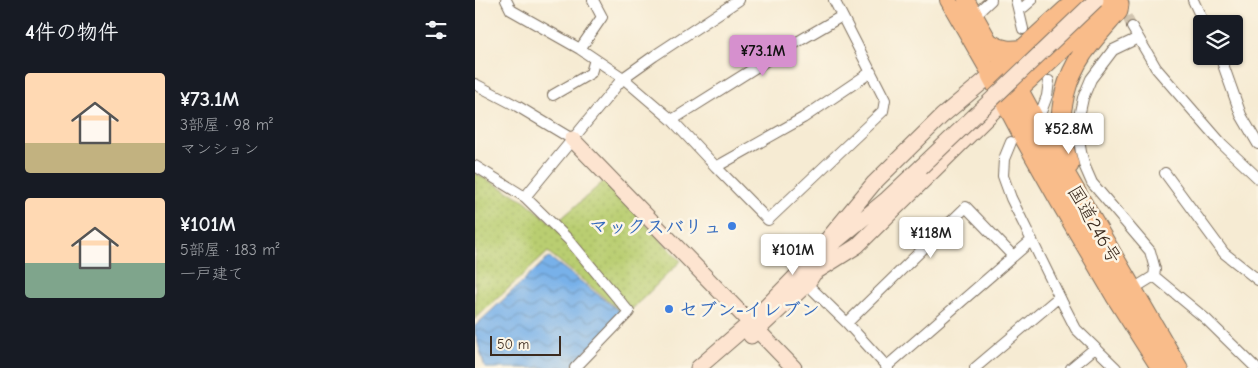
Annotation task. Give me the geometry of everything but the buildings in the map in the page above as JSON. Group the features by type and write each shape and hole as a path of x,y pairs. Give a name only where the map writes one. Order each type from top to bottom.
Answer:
{"highway":[{"path":"997,70 1023,50 1077,0"},
{"path":"1012,95 1114,0"},
{"path":"1114,258 1070,166 1062,140 1061,119 1063,99 1067,85 1077,63 1118,11 1119,0"},
{"path":"991,44 1006,50 1023,50"},
{"name":"国道246号","path":"997,70 1012,95 1048,144 1178,368"},
{"name":"国道246号","path":"1012,95 1025,139 1116,297 1161,368"}],"main road":[{"path":"948,0 997,70"},
{"path":"966,0 991,44 997,70"}],"street":[{"path":"506,0 511,10 580,49 623,78 672,120 768,220 883,111 885,100 834,0"},
{"path":"580,49 602,16 593,0"},
{"path":"525,197 623,78 739,0"},
{"path":"975,15 991,0"},
{"path":"1017,4 1025,7 1032,0"},
{"path":"714,368 809,274 855,235 887,199 1096,0"},
{"path":"1193,0 1200,15"},
{"path":"1017,4 1023,29"},
{"path":"672,120 780,52 842,16"},
{"path":"1132,27 1156,68 1222,144 1258,178"},
{"path":"1138,38 1113,50 1091,79 1083,98 1078,134 1085,167 1092,182 1150,251 1155,269 1154,276"},
{"path":"553,95 591,73 595,59"},
{"path":"1223,65 1241,115 1258,144"},
{"path":"809,274 872,179 997,70"},
{"path":"716,167 803,118 871,72"},
{"path":"1041,112 1047,96 1049,81"},
{"path":"475,84 517,106 572,139 794,368"},
{"path":"809,274 857,246 1012,95"},
{"path":"1011,142 1004,159 1003,176 1011,198 1076,329 1116,368"},
{"path":"475,166 525,197 569,240 629,312 575,368"},
{"path":"1165,172 1224,253 1258,280"},
{"path":"847,322 966,207 1013,256"},
{"path":"809,274 847,322 887,367 1032,240"},
{"path":"1133,289 1154,276"},
{"path":"1154,276 1206,320 1256,368"},
{"path":"975,368 1059,298"},
{"path":"698,368 754,327"},
{"path":"1071,368 1095,348"}],"green space":[{"path":"475,173 524,200 554,225 604,181 681,261 626,315 548,252 475,319"}],"water":[{"path":"549,257 622,313 570,368 485,368 475,333 475,326"}],"tunnel":[{"path":"1120,3 1132,27"}],"place":[{"name":"マックスバリュ","path":"732,226"},
{"name":"セブン-イレブン","path":"669,309"}]}
